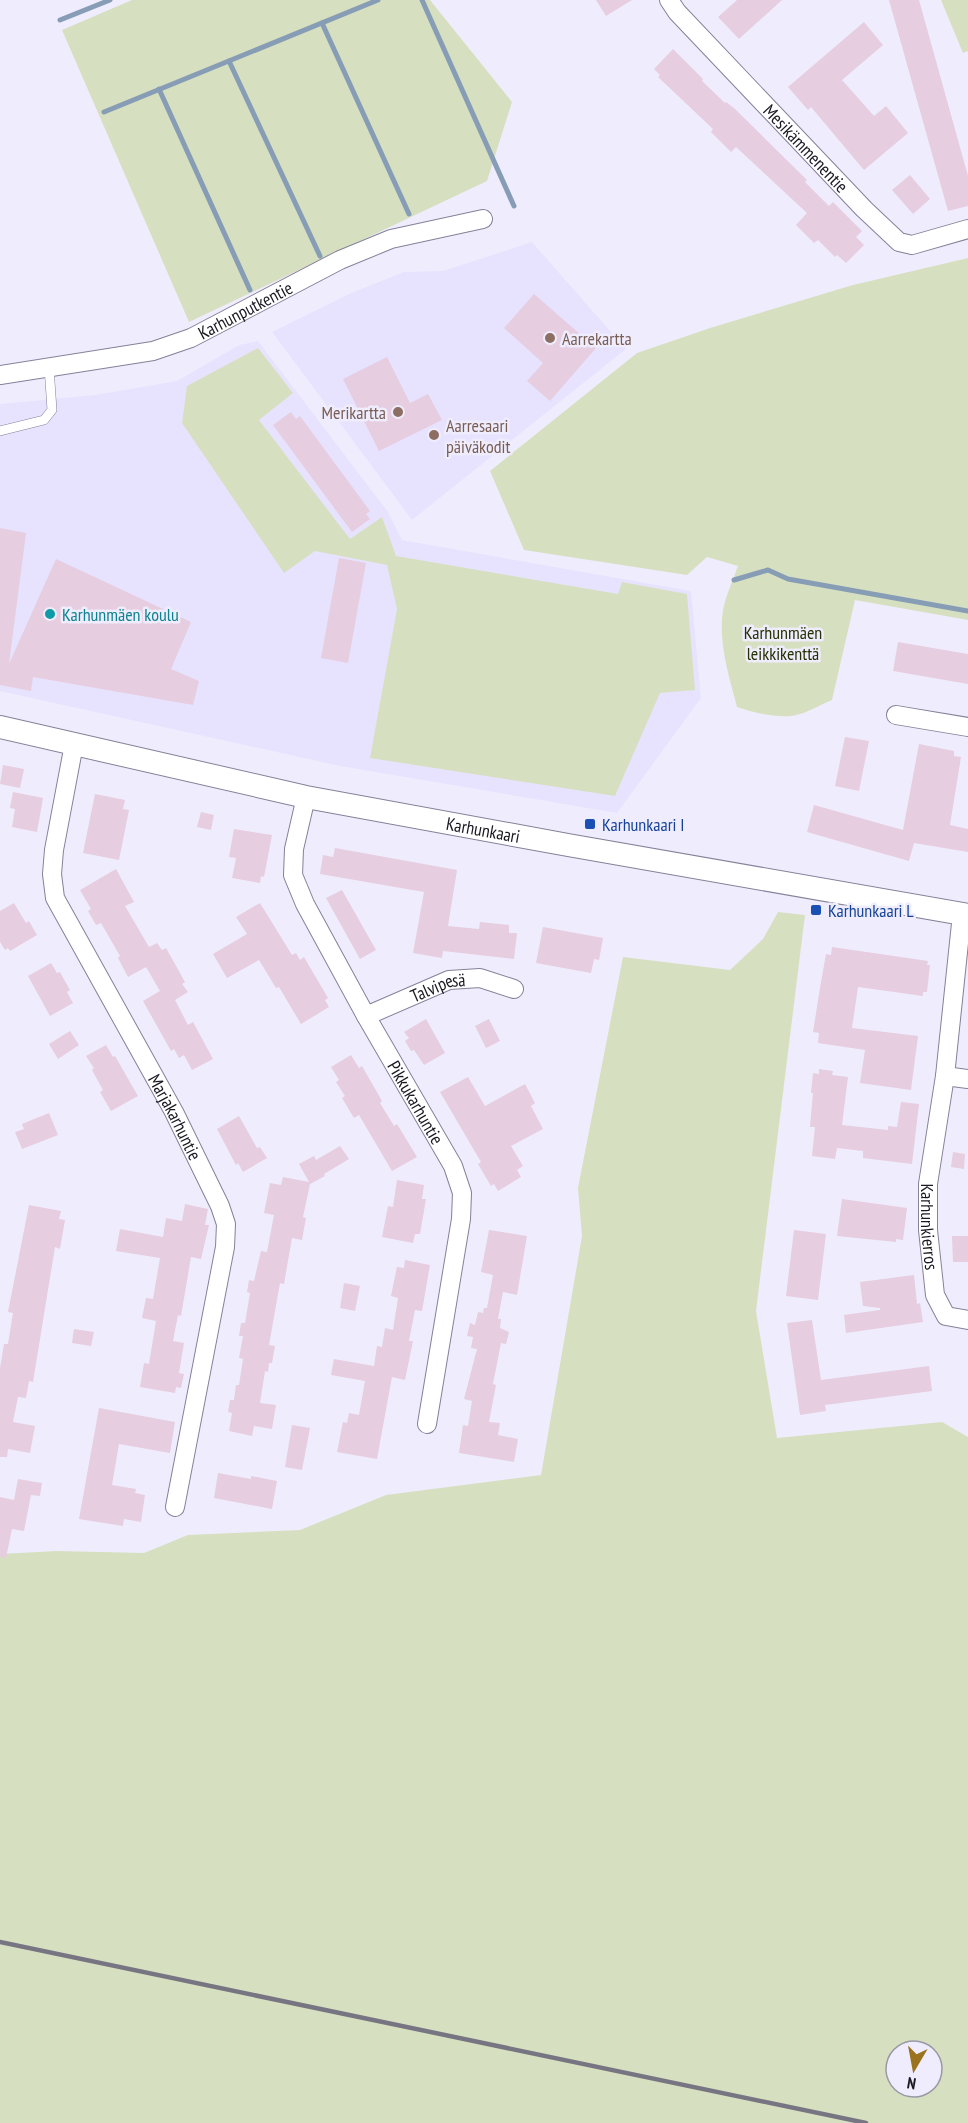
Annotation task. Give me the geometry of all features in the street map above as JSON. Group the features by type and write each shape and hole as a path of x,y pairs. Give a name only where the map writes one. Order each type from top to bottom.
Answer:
{"street":[{"name":"Mesikämmenentie","path":"679,4 839,183 899,242 912,245 968,229"},
{"name":"Karhunputkentie","path":"0,375 153,351 191,338 340,260 391,239 483,219"},
{"path":"896,715 968,727"},
{"name":"Karhunkaari","path":"0,727 306,797 965,915"},
{"name":"Marjakarhuntie","path":"74,744 54,850 52,874 55,898 174,1112 220,1206 226,1224 225,1247 175,1507"},
{"name":"Pikkukarhuntie","path":"306,797 294,849 293,875 304,904 453,1166 462,1193 461,1219 427,1424"},
{"name":"Karhunkierros","path":"965,915 945,1076 928,1184 928,1230 935,1295 946,1316 968,1320"},
{"name":"Talvipesä","path":"366,1016 449,980 480,978 514,989"},
{"path":"945,1076 968,1079"}],"lane":[{"path":"0,431 44,420 52,410 49,367"}],"shaded area":[{"name":"Aarresaari päiväkodit","path":"532,242 626,349 412,520 272,332 351,293 404,272 443,271"},
{"path":"258,341 388,512 402,540 691,591 701,698 617,813 340,766 0,691 0,404 95,395 177,381 239,345"}],"green space":[{"path":"132,0 430,0 512,102 487,181 189,322 62,30"},
{"path":"941,0 968,0 968,51 963,53"},
{"name":"Karhunmäen leikkikenttä","path":"968,258 968,620 855,600 832,700 793,716 768,715 737,707 725,659 722,635 723,610 738,566 707,557 687,575 524,550 490,471 637,353 710,328 853,285"},
{"path":"258,348 293,393 259,420 350,539 382,517 396,556 618,594 622,582 687,594 695,690 660,693 615,796 370,758 397,609 387,565 315,551 284,573 182,423 187,386"},
{"path":"778,912 805,915 756,1311 777,1438 942,1422 968,1437 968,2123 0,2123 0,1554 57,1551 144,1553 188,1535 300,1530 386,1495 541,1475 582,1236 578,1188 623,957 730,970 763,939"}],"building":[{"path":"596,0 632,0 606,16"},
{"path":"737,0 782,0 739,39 718,17"},
{"path":"889,0 919,0 968,176 968,206 948,211"},
{"path":"864,22 883,45 842,80 874,116 886,106 908,133 864,170 811,107 808,110 788,87"},
{"path":"673,49 703,79 702,81 725,103 735,109 807,180 805,182 829,206 833,202 862,231 856,237 864,245 846,263 837,255 835,257 818,240 814,243 796,225 807,213 736,147 731,152 711,132 713,129 658,77 660,75 654,69"},
{"path":"910,175 930,199 913,214 892,190"},
{"name":"Aarrekartta","path":"534,294 596,348 550,401 527,381 543,363 504,328"},
{"name":"Merikartta","path":"387,357 410,403 428,394 442,420 379,451 343,379"},
{"path":"291,412 296,419 300,416 370,511 366,514 370,519 352,532 273,425"},
{"name":"Karhunmäen koulu","path":"0,528 26,533 9,664 56,559 191,622 171,669 199,681 193,705 33,677 31,691 0,685"},
{"path":"339,558 366,563 348,663 321,658"},
{"path":"898,642 968,654 968,684 893,671"},
{"path":"845,737 869,741 859,791 835,786"},
{"path":"919,744 954,751 954,756 961,757 950,825 968,829 968,852 914,843 909,861 807,832 814,805 903,830"},
{"path":"3,765 24,769 20,788 0,784"},
{"path":"13,792 43,798 37,832 12,827 15,809 10,808"},
{"path":"95,794 125,800 123,809 129,810 119,860 83,853"},
{"path":"201,812 214,815 211,830 197,827"},
{"path":"234,829 272,835 264,877 261,876 260,883 232,878 236,858 229,857"},
{"path":"335,848 457,870 448,926 479,929 480,922 509,925 509,933 517,933 514,959 443,951 442,958 413,953 424,892 320,874 323,855 333,857"},
{"path":"116,869 134,902 125,906 149,947 157,943 162,950 166,948 185,982 182,984 188,992 175,1000 188,1025 193,1022 213,1059 192,1070 184,1055 179,1058 174,1049 171,1051 143,1001 160,991 146,967 128,977 118,958 120,956 101,923 96,925 88,911 91,909 80,890"},
{"path":"342,890 376,950 360,959 326,898"},
{"path":"14,903 26,923 29,921 37,935 10,951 8,948 5,950 0,942 0,911"},
{"path":"260,903 292,955 296,953 300,960 304,957 328,998 325,1000 329,1007 301,1024 279,987 276,988 259,960 227,978 213,954 247,934 236,917"},
{"path":"543,927 603,938 599,960 594,959 591,973 536,963"},
{"path":"832,947 928,961 927,965 930,965 927,992 923,992 923,996 858,987 852,1028 918,1036 911,1090 860,1083 865,1050 818,1043 819,1033 813,1032 826,954 831,955"},
{"path":"51,963 57,973 60,972 70,990 67,992 73,1003 50,1016 28,976"},
{"path":"426,1019 445,1053 424,1065 414,1050 411,1051 405,1041 409,1038 404,1032"},
{"path":"489,1019 500,1041 486,1048 475,1026"},
{"path":"70,1031 79,1045 58,1059 49,1044"},
{"path":"106,1045 138,1096 111,1111 100,1092 103,1090 92,1070 94,1068 86,1056"},
{"path":"351,1055 359,1068 362,1066 382,1101 380,1103 394,1126 397,1124 417,1157 392,1171 359,1115 354,1118 336,1082 339,1080 331,1067"},
{"path":"819,1069 833,1071 832,1075 848,1077 842,1125 888,1130 888,1126 897,1127 901,1102 919,1104 912,1164 863,1158 863,1151 837,1148 835,1159 812,1156 815,1127 810,1127 813,1093 811,1093 813,1073 819,1074"},
{"path":"468,1077 485,1106 525,1084 535,1103 531,1106 543,1129 511,1146 523,1166 517,1170 521,1177 498,1191 494,1184 491,1186 478,1164 481,1162 440,1092"},
{"path":"49,1113 58,1135 22,1149 15,1132 24,1129 22,1124"},
{"path":"239,1116 257,1148 260,1147 267,1158 243,1172 238,1163 236,1165 217,1129"},
{"path":"340,1146 349,1159 310,1184 303,1217 306,1218 302,1240 292,1238 284,1284 280,1283 269,1345 275,1346 272,1363 269,1363 268,1372 265,1371 260,1403 276,1405 272,1429 254,1426 252,1436 229,1431 232,1413 228,1412 230,1400 234,1400 236,1385 239,1385 243,1359 239,1358 243,1336 239,1336 241,1323 245,1323 250,1293 247,1292 249,1280 254,1281 261,1251 267,1252 274,1215 264,1213 270,1183 281,1185 283,1177 309,1182 299,1164 314,1156 316,1160"},
{"path":"953,1152 965,1154 964,1169 951,1167"},
{"path":"397,1180 424,1185 422,1199 426,1199 420,1234 415,1234 413,1243 382,1237 388,1206 393,1207"},
{"path":"842,1199 907,1208 903,1240 896,1239 896,1242 837,1236"},
{"path":"185,1204 208,1209 205,1225 209,1225 201,1259 191,1257 181,1316 178,1315 173,1341 184,1343 179,1373 184,1374 181,1388 176,1387 175,1393 140,1387 144,1363 149,1364 156,1321 142,1318 146,1298 153,1299 160,1258 116,1251 120,1229 163,1237 166,1218 182,1221"},
{"path":"29,1205 61,1211 59,1219 65,1220 60,1249 55,1247 33,1382 29,1381 26,1398 18,1397 13,1422 35,1426 30,1453 8,1449 7,1457 0,1457 0,1368 4,1344 8,1344 13,1313 8,1312"},
{"path":"489,1230 527,1236 517,1295 503,1292 498,1319 501,1319 500,1328 509,1332 506,1344 501,1343 489,1422 500,1423 498,1435 518,1439 514,1462 459,1453 463,1425 468,1426 472,1401 464,1399 477,1349 471,1348 473,1337 467,1336 470,1323 475,1325 478,1312 483,1313 484,1308 487,1308 493,1275 481,1272"},
{"path":"794,1230 826,1234 818,1300 786,1296"},
{"path":"952,1236 968,1236 968,1262 953,1262"},
{"path":"405,1260 430,1265 422,1311 415,1310 409,1341 413,1341 405,1380 392,1377 377,1459 337,1452 343,1422 347,1423 349,1413 359,1415 365,1381 331,1375 334,1359 374,1366 377,1346 382,1347 385,1328 393,1330 398,1298 391,1296 397,1267 404,1268"},
{"path":"914,1275 917,1304 920,1303 923,1322 846,1333 844,1315 880,1310 880,1308 863,1306 860,1282"},
{"path":"344,1283 360,1286 355,1311 340,1308"},
{"path":"812,1320 821,1380 929,1366 932,1391 825,1405 826,1411 800,1415 787,1323"},
{"path":"74,1329 94,1332 91,1346 72,1343"},
{"path":"99,1408 175,1422 170,1453 119,1444 112,1485 136,1489 135,1493 145,1495 141,1522 124,1519 123,1526 79,1519"},
{"path":"292,1425 310,1428 302,1470 285,1467"},
{"path":"218,1473 277,1481 272,1509 214,1498"},
{"path":"18,1479 42,1483 40,1496 31,1495 24,1531 12,1529 6,1558 0,1557 0,1497 14,1500"}],"waterway":[{"path":"60,20 110,0"},
{"path":"104,112 378,0"},
{"path":"422,0 514,206"},
{"path":"322,23 409,214"},
{"path":"229,61 320,256"},
{"path":"159,89 250,290"},
{"path":"734,580 768,570 788,579 968,611"}],"railway":[{"path":"0,1942 866,2123"}],"place":[{"name":"Aarrekartta","path":"550,338"},
{"name":"Merikartta","path":"398,412"},
{"name":"Aarresaari päiväkodit","path":"434,435"},
{"name":"Karhunmäen koulu","path":"50,614"},
{"name":"Karhunkaari I","path":"590,824"},
{"name":"Karhunkaari L","path":"816,910"}]}
